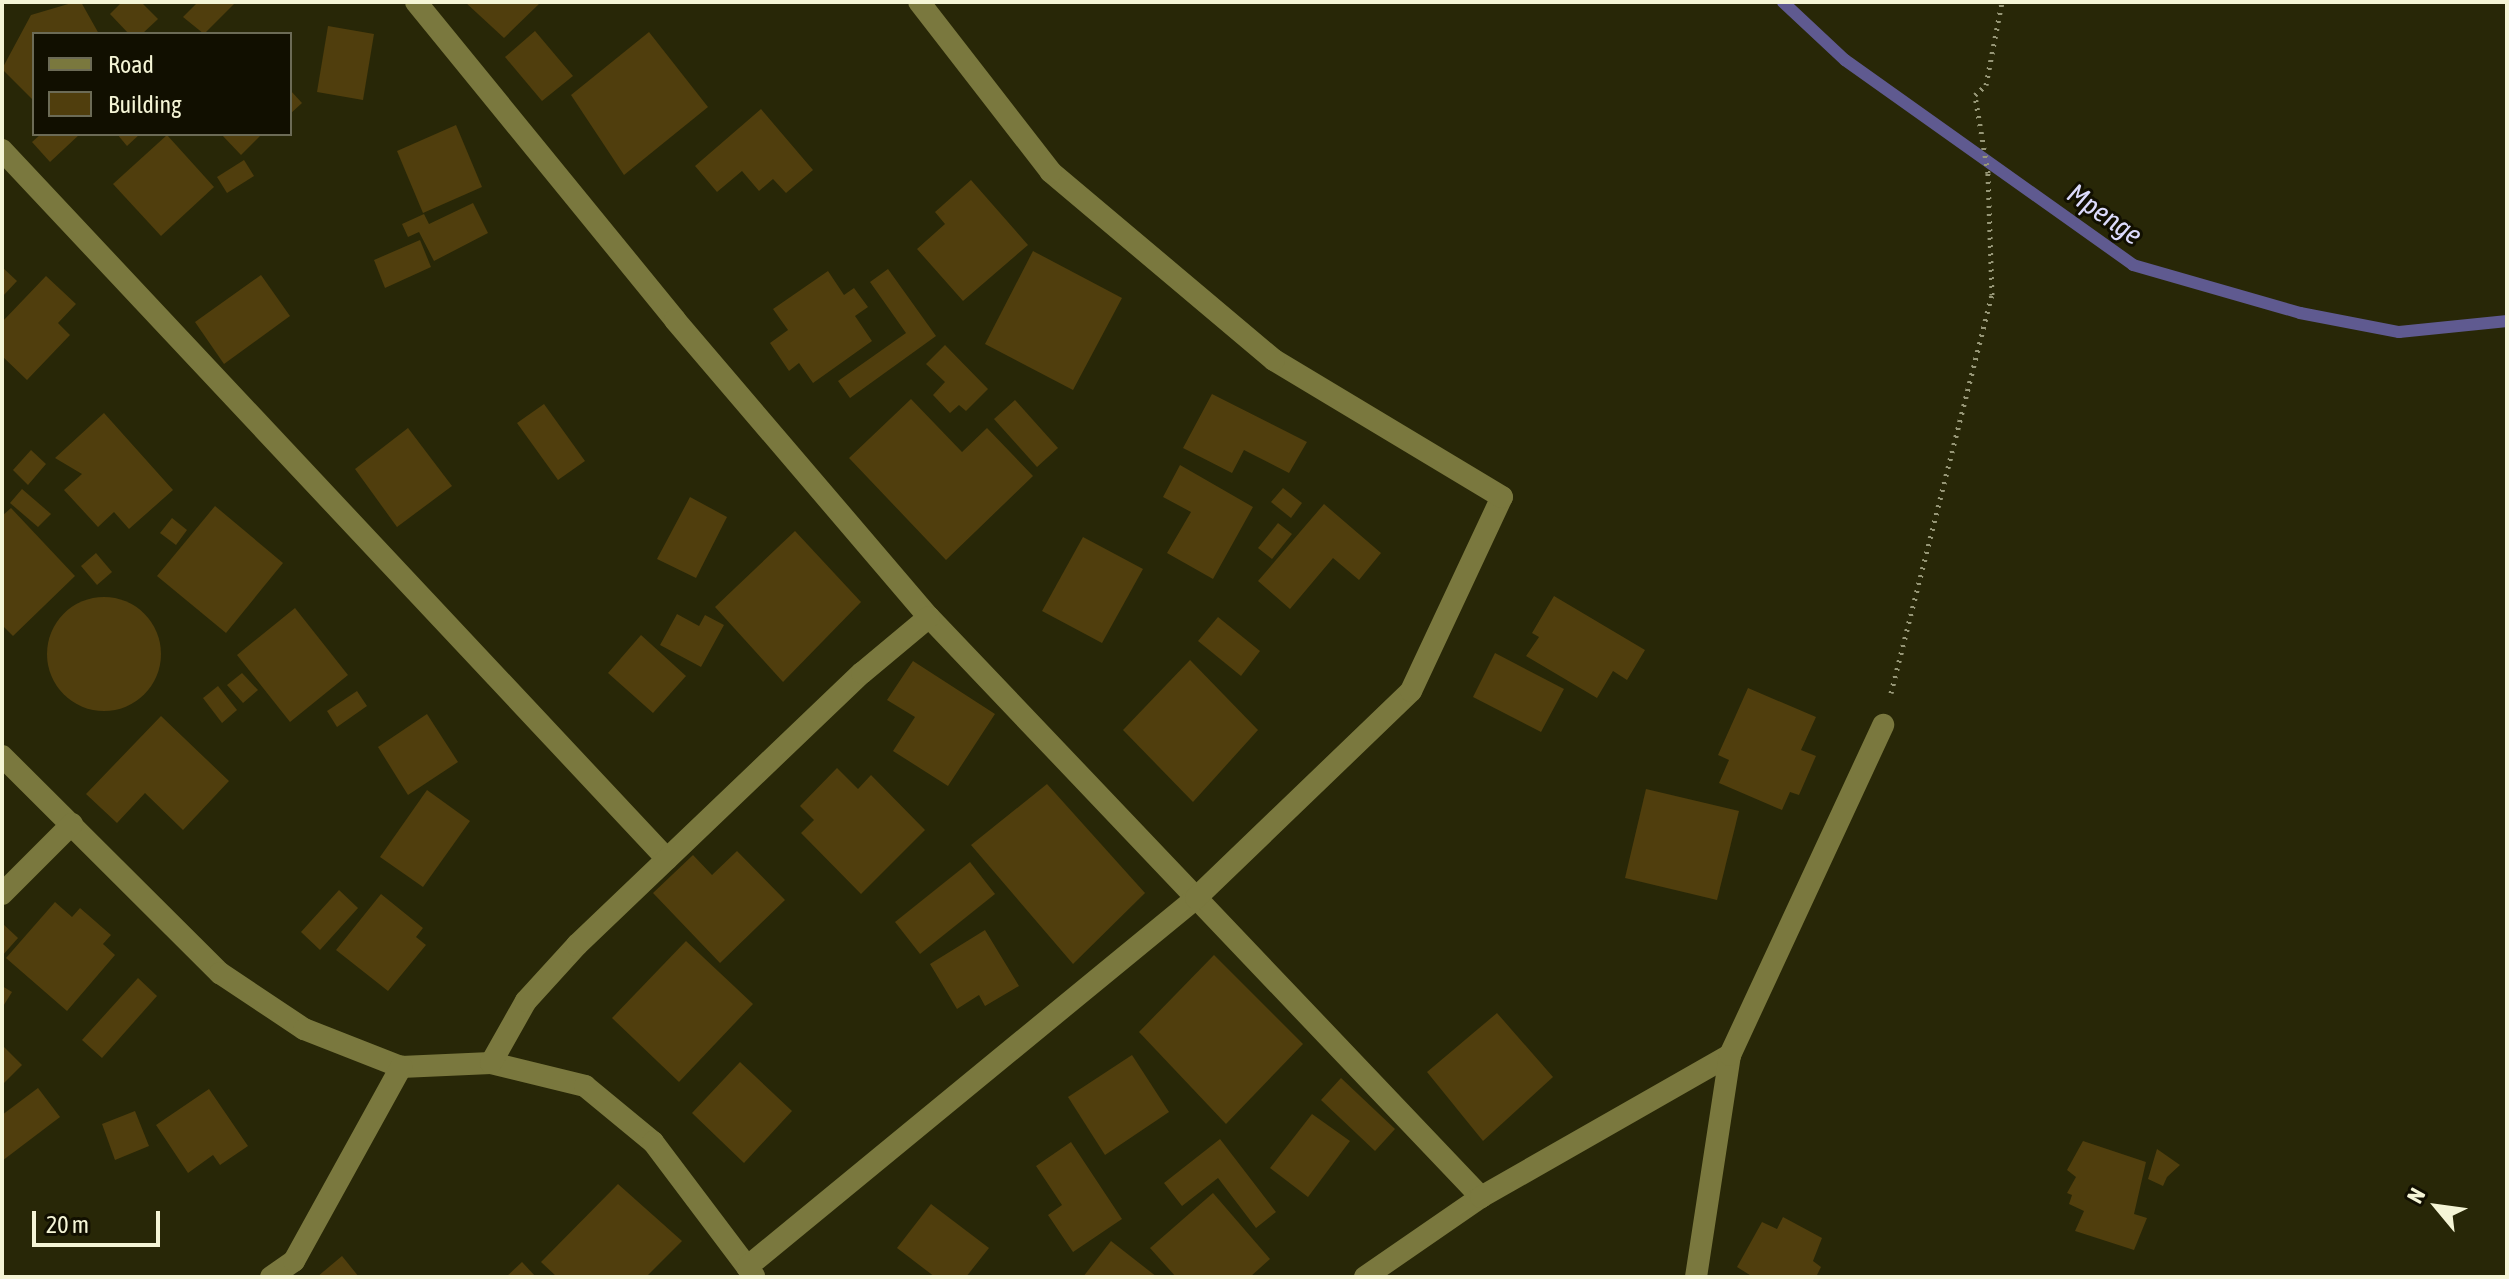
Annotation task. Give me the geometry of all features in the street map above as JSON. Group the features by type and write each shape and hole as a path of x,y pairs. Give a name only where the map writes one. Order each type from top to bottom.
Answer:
{"street":[{"path":"416,2 675,320 929,617 1481,1197"},
{"path":"2,756 220,973 304,1029 401,1067 491,1063 585,1086 653,1142 750,1272 1196,898 1411,691 1502,497 1274,360 1051,172 919,2"},
{"path":"2,150 667,859"},
{"path":"491,1063 526,1001 577,945 862,673 929,617"},
{"path":"1696,1277 1730,1055 1883,725"},
{"path":"2,894 72,824"},
{"path":"1365,1277 1481,1197 1730,1055"},
{"path":"271,1277 294,1261 401,1067"}],"path":[{"path":"1883,725 1992,295 1988,173 1975,95 1986,85 2002,2"}],"building":[{"path":"81,2 98,32 32,32 32,99 2,69 31,15"},
{"path":"122,2 141,2 158,19 144,32 127,32 110,14"},
{"path":"198,2 236,2 206,32 202,32 183,17"},
{"path":"465,2 541,2 504,38"},
{"path":"328,26 374,34 363,100 317,92"},
{"path":"535,31 573,76 542,101 505,57"},
{"path":"649,32 708,107 624,175 571,95"},
{"path":"292,92 302,103 292,112"},
{"path":"761,109 813,170 786,193 773,179 759,191 742,171 717,192 695,166"},
{"path":"456,125 482,187 423,213 397,151"},
{"path":"39,136 78,136 50,162 32,142"},
{"path":"119,136 138,136 127,146"},
{"path":"168,136 214,187 161,236 113,184"},
{"path":"223,136 260,136 241,155"},
{"path":"244,160 254,176 227,193 217,177"},
{"path":"971,180 1028,245 963,301 917,249 945,224 935,212"},
{"path":"473,203 488,233 434,261 419,232 408,237 402,224 424,214 429,224"},
{"path":"420,240 431,267 385,288 374,260"},
{"path":"1033,251 1122,298 1073,390 985,344"},
{"path":"2,267 17,281 2,297"},
{"path":"888,269 936,336 850,398 838,381 906,333 870,282"},
{"path":"828,271 844,295 854,288 868,307 855,316 872,341 813,383 799,363 789,371 770,343 788,330 773,309"},
{"path":"261,275 290,316 224,364 195,322"},
{"path":"46,276 76,304 58,323 70,335 27,380 2,356 2,322"},
{"path":"945,345 988,389 966,411 959,405 950,413 933,395 945,382 926,364"},
{"path":"1212,394 1307,442 1289,473 1244,450 1232,473 1183,448"},
{"path":"911,399 962,452 987,428 1033,476 946,560 849,458"},
{"path":"1015,400 1058,448 1037,467 994,419"},
{"path":"544,404 585,461 558,480 517,423"},
{"path":"104,413 173,490 129,529 114,512 98,527 64,490 82,474 55,458"},
{"path":"408,428 452,486 397,527 355,469"},
{"path":"31,450 46,464 28,485 13,470"},
{"path":"1180,465 1253,507 1213,579 1167,553 1191,512 1163,497"},
{"path":"1283,488 1302,503 1291,518 1271,502"},
{"path":"22,489 51,514 38,527 10,503"},
{"path":"690,497 727,517 696,578 657,559"},
{"path":"1324,504 1381,553 1359,580 1333,558 1290,609 1258,581"},
{"path":"215,506 283,563 226,633 157,576"},
{"path":"11,508 75,576 13,636 2,625 2,516"},
{"path":"172,518 187,530 176,545 160,533"},
{"path":"1278,523 1292,534 1272,559 1258,548"},
{"path":"795,531 861,602 783,682 715,607"},
{"path":"1083,537 1143,569 1102,643 1042,611"},
{"path":"96,553 112,572 97,585 81,566"},
{"path":"1554,596 1645,650 1627,680 1613,671 1597,698 1526,656 1539,637 1532,633"},
{"path":"104,597 126,602 144,614 156,632 161,654 156,676 144,694 126,706 104,711 82,706 64,694 52,676 47,654 52,632 64,614 82,602"},
{"path":"295,608 348,675 290,722 237,655"},
{"path":"677,614 699,626 705,615 724,625 701,667 660,645"},
{"path":"1218,617 1260,651 1241,676 1198,641"},
{"path":"641,635 686,676 653,713 608,673"},
{"path":"1495,653 1564,689 1541,732 1473,697"},
{"path":"1190,660 1258,730 1193,802 1123,730"},
{"path":"913,661 995,714 948,786 893,751 915,717 887,700"},
{"path":"242,673 258,690 243,703 227,685"},
{"path":"218,686 237,710 222,723 203,698"},
{"path":"1748,688 1816,717 1801,750 1816,756 1799,795 1790,792 1782,810 1719,783 1729,760 1718,755"},
{"path":"357,691 367,706 337,727 327,711"},
{"path":"427,714 458,762 408,795 378,747"},
{"path":"161,716 229,781 183,830 145,793 117,823 86,794"},
{"path":"837,768 858,789 871,775 925,830 861,894 801,833 814,820 800,806"},
{"path":"1047,784 1145,893 1073,964 971,845"},
{"path":"1646,789 1739,811 1717,900 1625,878"},
{"path":"427,790 470,821 423,887 380,857"},
{"path":"737,851 785,900 720,963 653,893 693,855 712,875"},
{"path":"970,862 995,894 920,954 895,922"},
{"path":"339,890 358,908 320,950 301,932"},
{"path":"381,894 423,928 416,937 426,945 388,991 336,950"},
{"path":"55,902 72,917 80,908 111,935 103,944 115,955 67,1011 6,958"},
{"path":"2,923 18,938 2,956"},
{"path":"985,930 1019,986 985,1006 979,995 957,1009 930,964"},
{"path":"686,941 753,1004 679,1082 612,1018"},
{"path":"1214,955 1303,1044 1226,1124 1139,1032"},
{"path":"138,978 157,996 102,1058 82,1040"},
{"path":"2,986 12,992 2,1008"},
{"path":"1497,1013 1553,1077 1483,1141 1427,1072"},
{"path":"2,1045 22,1065 2,1085"},
{"path":"1132,1055 1169,1112 1105,1155 1068,1097"},
{"path":"740,1062 792,1111 744,1163 692,1113"},
{"path":"1341,1078 1395,1129 1375,1151 1321,1100"},
{"path":"38,1088 60,1117 2,1161 2,1115"},
{"path":"209,1089 248,1146 220,1165 213,1155 188,1173 156,1125"},
{"path":"135,1111 149,1146 115,1160 102,1124"},
{"path":"1312,1114 1350,1141 1308,1197 1270,1168"},
{"path":"1220,1139 1276,1212 1256,1228 1218,1178 1182,1206 1164,1183"},
{"path":"2083,1141 2146,1162 2134,1214 2147,1218 2134,1250 2075,1231 2084,1211 2069,1204 2072,1195 2067,1193 2076,1177 2067,1170"},
{"path":"1071,1142 1122,1219 1073,1252 1048,1215 1062,1205 1036,1166"},
{"path":"2157,1149 2180,1165 2167,1177 2163,1186 2148,1179"},
{"path":"618,1184 682,1241 646,1277 557,1277 541,1262"},
{"path":"1213,1193 1270,1259 1250,1277 1176,1277 1150,1248"},
{"path":"931,1204 989,1248 966,1277 935,1277 897,1248"},
{"path":"1783,1217 1822,1238 1813,1261 1821,1267 1816,1277 1753,1277 1737,1267 1762,1222 1777,1229"},
{"path":"1111,1241 1157,1277 1083,1277"},
{"path":"342,1256 359,1277 317,1277"},
{"path":"522,1262 536,1277 506,1277"}],"waterway":[{"name":"Mpenge","path":"1783,2 1845,60 2133,265 2300,313 2399,332 2507,321"}]}
